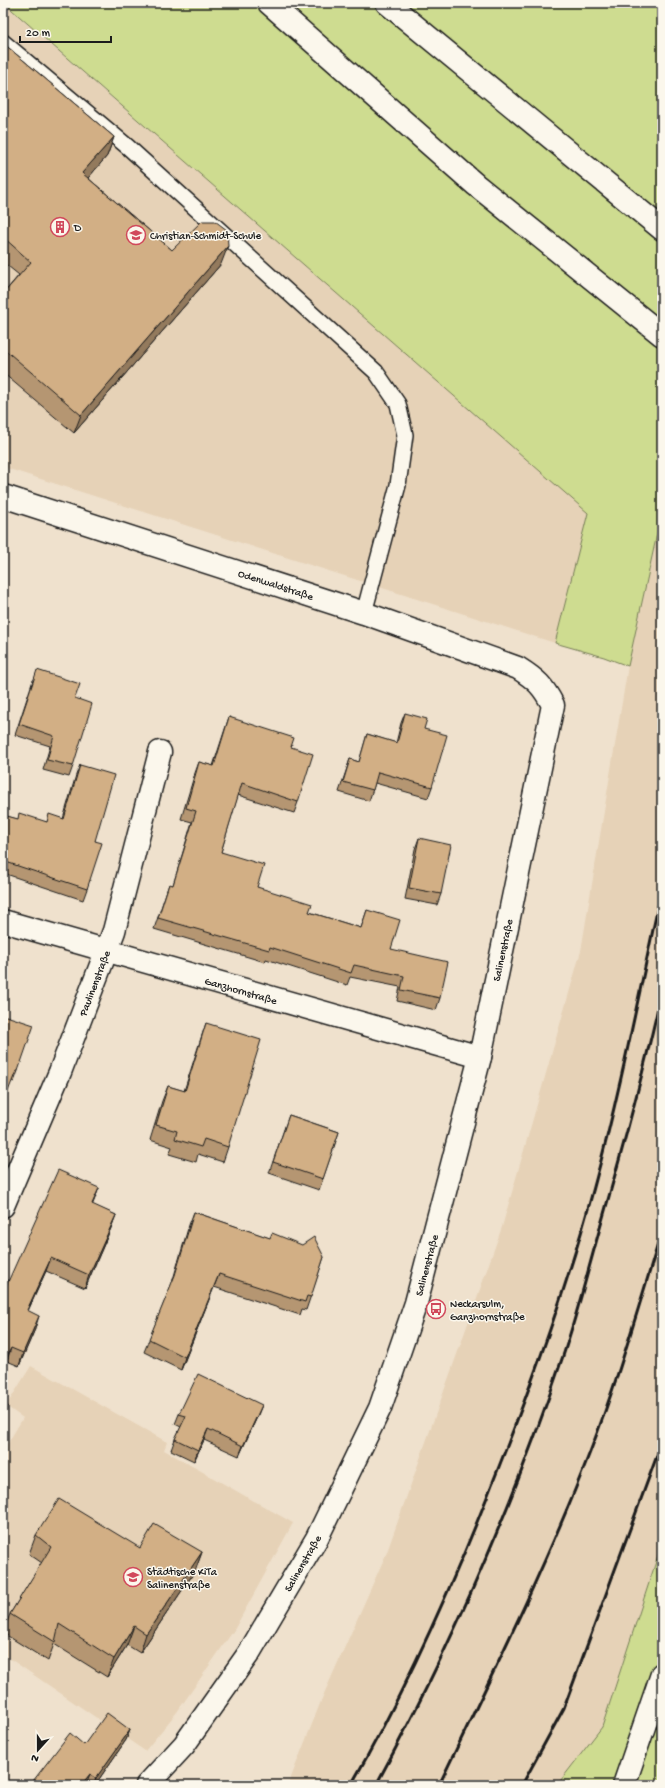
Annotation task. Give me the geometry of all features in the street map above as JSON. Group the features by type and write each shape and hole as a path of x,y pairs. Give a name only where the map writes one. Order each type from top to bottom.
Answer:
{"main road":[{"path":"269,3 476,185 662,334"},
{"path":"387,3 662,229"},
{"name":"Odenwaldstraße","path":"3,496 364,613 518,668 534,678 543,686"},
{"name":"Salinenstraße","path":"147,1785 184,1745 248,1653 317,1538 380,1408 416,1303 480,1057 553,705 543,686"},
{"name":"Paulinenstraße","path":"3,1206 60,1072 114,931 160,752"},
{"name":"Ganzhornstraße","path":"3,921 106,952 480,1057"},
{"path":"624,1785 662,1674"}],"lane":[{"path":"3,42 128,147 376,372 398,404 405,435 398,485 364,613"}],"shaded area":[{"name":"Christian-Schmidt-Schule","path":"3,3 589,513 555,643 3,467"},
{"path":"662,511 662,1543 602,1727 557,1785 288,1785 323,1696 387,1552 502,1227 581,951 628,666"},
{"name":"Städtische KiTa Salinenstraße","path":"31,1366 167,1442 164,1450 293,1523 234,1630 177,1712 145,1751 3,1654 3,1451 23,1418 6,1406"}],"green space":[{"path":"4,3 662,3 662,511 628,666 604,657 555,643 588,513"},
{"path":"662,1543 662,1785 557,1785 602,1727"}],"building":[{"name":"D","path":"3,43 114,137 82,173 172,250 202,221 215,221 227,230 228,246 81,415 3,348 3,294 31,262 3,237"},
{"path":"37,670 80,684 75,698 92,704 73,766 47,760 54,736 19,724"},
{"path":"405,713 427,719 424,729 447,735 432,787 378,772 373,790 343,782 350,759 359,762 367,734 397,743"},
{"path":"229,717 294,738 291,747 313,754 298,802 242,783 221,852 264,865 257,887 312,904 309,912 361,928 367,910 400,920 391,949 448,962 440,998 401,990 404,976 354,965 351,973 270,947 269,950 158,918 169,884 173,885 196,811 186,808 199,762 214,766"},
{"path":"80,765 114,775 95,841 102,843 87,889 6,862 5,867 3,867 3,815 18,819 19,813 47,822 49,814 64,819"},
{"path":"419,838 451,845 441,894 409,888"},
{"path":"3,1015 34,1025 18,1071 16,1071 3,1104"},
{"path":"206,1023 261,1040 228,1147 204,1139 201,1147 175,1139 177,1131 156,1125 168,1086 185,1091"},
{"path":"289,1115 339,1132 323,1179 273,1162"},
{"path":"58,1170 99,1188 92,1204 116,1215 89,1275 51,1258 27,1310 39,1316 23,1353 11,1348 3,1363 3,1293"},
{"path":"194,1212 270,1238 272,1233 302,1245 314,1237 324,1257 311,1297 307,1296 305,1302 219,1274 185,1357 149,1339 175,1275"},
{"path":"198,1374 262,1405 243,1446 208,1429 198,1450 175,1439 186,1416 179,1414"},
{"path":"3,1403 8,1406 3,1414"},
{"path":"59,1499 140,1548 154,1524 202,1552 146,1634 134,1626 114,1659 59,1624 55,1642 10,1614 51,1547 36,1535"},
{"path":"107,1713 130,1730 96,1778 90,1774 81,1785 71,1785 68,1783 66,1785 30,1785 70,1733 84,1745"}],"railway":[{"path":"351,1785 393,1707 450,1587 484,1505 551,1327 574,1257 604,1150 622,1075 662,888"},
{"path":"376,1785 430,1681 455,1628 502,1520 544,1411 579,1306 634,1106 662,990"},
{"path":"439,1785 518,1620 573,1495 610,1398 662,1231"},
{"path":"522,1785 564,1708 662,1442"}],"place":[{"name":"D","path":"60,227"},
{"name":"Christian-Schmidt-Schule","path":"136,235"},
{"name":"Neckarsulm, Ganzhornstraße","path":"436,1309"},
{"name":"Städtische KiTa Salinenstraße","path":"133,1577"}]}
